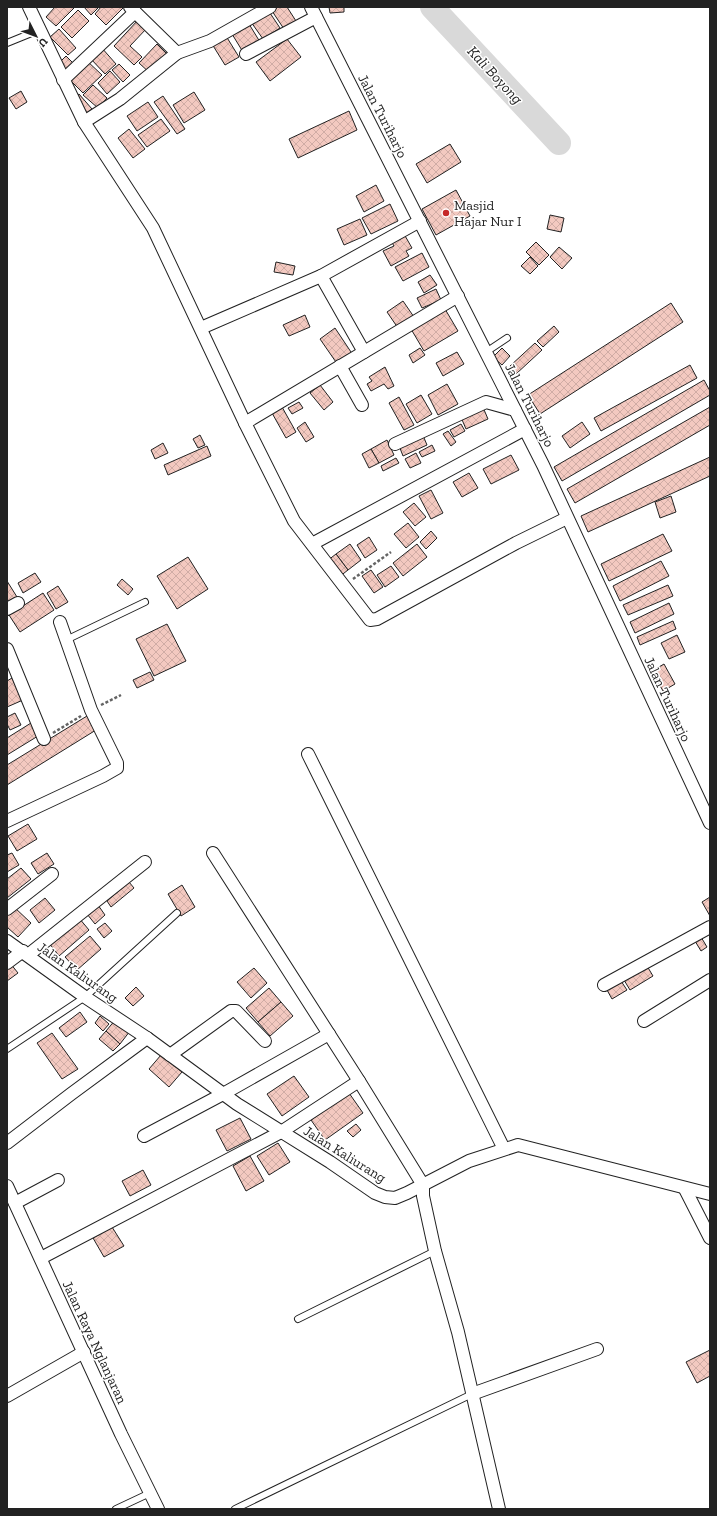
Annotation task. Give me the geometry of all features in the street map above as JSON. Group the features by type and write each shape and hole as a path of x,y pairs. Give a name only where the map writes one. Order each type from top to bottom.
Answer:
{"street":[{"path":"29,7 84,122 153,228 245,423 294,521 368,620 377,619 516,542 567,518"},
{"path":"84,122 120,99 177,53 210,41 270,7"},
{"path":"63,80 133,10 177,53"},
{"path":"246,54 313,12"},
{"name":"Jalan Turiharjo","path":"313,12 525,429 710,823"},
{"path":"201,328 321,276 420,221"},
{"path":"321,276 364,352"},
{"path":"245,423 458,296"},
{"path":"340,366 362,405"},
{"path":"395,444 486,402 515,410"},
{"path":"312,544 525,429"},
{"path":"7,609 18,602"},
{"path":"7,821 117,768 117,763 91,710 60,622"},
{"path":"7,650 44,739"},
{"path":"308,754 504,1149"},
{"path":"213,853 359,1081 423,1185 423,1196 435,1251 458,1332 498,1509"},
{"path":"7,963 25,953 145,862"},
{"path":"7,909 52,874"},
{"path":"604,985 710,927"},
{"name":"Jalan Kaliurang","path":"7,941 84,997 147,1038 224,1094 375,1193 395,1198 469,1161 518,1145 685,1189 710,1194"},
{"path":"644,1021 710,980"},
{"path":"170,1055 231,1012 236,1011 242,1015 265,1041"},
{"path":"144,1136 224,1094 329,1034"},
{"path":"7,1144 71,1094 147,1038"},
{"path":"41,1258 281,1132 359,1081"},
{"path":"15,1203 58,1180"},
{"name":"Jalan Raya Nglanjaran","path":"7,1186 158,1509"},
{"path":"685,1189 710,1238"},
{"path":"472,1394 598,1349"},
{"path":"7,1396 84,1352"}],"lane":[{"path":"7,43 39,30"},
{"path":"486,352 507,338"},
{"path":"66,640 145,602"},
{"path":"7,1049 84,997 177,913"},
{"path":"298,1319 435,1251"},
{"path":"235,1509 472,1394"},
{"path":"116,1509 150,1493"}],"path":[{"path":"343,586 392,552"},
{"path":"44,739 91,710 121,695"}],"building":[{"path":"55,7 75,7 56,26 46,17"},
{"path":"84,7 99,7 91,15"},
{"path":"101,7 124,7 106,25 95,14"},
{"path":"278,7 287,7 296,21 284,29 272,11"},
{"path":"329,7 344,7 344,12 330,13"},
{"path":"78,10 89,21 72,38 61,27"},
{"path":"268,10 280,28 263,39 251,22"},
{"path":"138,20 147,28 130,46 142,57 134,65 114,46"},
{"path":"249,24 260,42 243,52 232,34"},
{"path":"59,29 76,48 68,55 50,37"},
{"path":"226,36 239,57 225,65 212,44"},
{"path":"287,39 301,57 270,81 256,62"},
{"path":"157,44 168,55 151,74 139,63"},
{"path":"101,47 116,64 105,74 90,58"},
{"path":"66,56 75,65 67,72 58,64"},
{"path":"86,60 102,75 83,93 68,78"},
{"path":"119,64 130,75 123,82 112,70"},
{"path":"110,71 120,82 107,94 98,83"},
{"path":"93,85 107,98 98,108 83,95"},
{"path":"21,91 27,102 16,109 9,98"},
{"path":"194,92 205,110 184,123 173,105"},
{"path":"79,94 92,109 87,113 75,97"},
{"path":"163,96 185,129 177,134 154,102"},
{"path":"148,102 158,117 137,131 127,116"},
{"path":"349,111 357,130 298,158 289,139"},
{"path":"161,119 170,131 147,147 138,135"},
{"path":"129,129 145,149 133,158 118,138"},
{"path":"450,144 461,162 427,183 416,164"},
{"path":"376,185 384,201 364,212 356,196"},
{"name":"Masjid Hajar Nur I","path":"456,190 470,216 436,235 422,209"},
{"path":"390,204 398,221 371,234 362,218"},
{"path":"550,215 564,218 561,232 547,229"},
{"path":"360,219 367,235 344,245 337,229"},
{"path":"404,234 412,248 406,251 409,256 391,266 383,251 394,246 391,241"},
{"path":"536,242 549,255 539,265 526,252"},
{"path":"559,247 572,258 562,269 550,257"},
{"path":"422,253 429,267 403,281 395,267"},
{"path":"530,257 538,266 530,274 521,266"},
{"path":"276,262 295,266 293,275 274,272"},
{"path":"430,275 437,285 424,293 418,282"},
{"path":"436,289 441,300 422,308 417,298"},
{"path":"403,301 414,317 398,328 387,312"},
{"path":"671,303 683,322 540,414 528,395"},
{"path":"445,309 458,331 424,351 411,329"},
{"path":"305,315 310,327 289,336 283,325"},
{"path":"554,326 559,332 543,347 537,341"},
{"path":"335,328 353,355 338,365 320,339"},
{"path":"535,343 542,350 516,374 510,366"},
{"path":"420,348 425,355 413,363 409,355"},
{"path":"502,348 510,356 502,365 493,357"},
{"path":"457,352 464,364 443,376 436,363"},
{"path":"690,365 697,378 601,431 594,418"},
{"path":"385,367 394,386 388,389 384,384 371,391 367,384 372,381 369,377"},
{"path":"704,380 710,391 710,395 562,481 554,467"},
{"path":"447,384 458,404 438,415 428,395"},
{"path":"320,385 333,402 324,410 310,393"},
{"path":"421,395 432,414 417,423 406,404"},
{"path":"399,397 414,425 404,430 389,403"},
{"path":"299,402 303,408 292,414 288,408"},
{"path":"482,405 488,419 466,429 460,415"},
{"path":"282,407 296,432 286,438 272,413"},
{"path":"710,407 710,425 575,503 567,489"},
{"path":"305,422 314,437 306,442 297,428"},
{"path":"582,422 590,434 570,448 562,436"},
{"path":"461,424 465,431 454,437 450,430"},
{"path":"448,431 456,442 451,446 443,434"},
{"path":"422,433 427,445 403,456 398,443"},
{"path":"200,435 205,445 198,448 193,439"},
{"path":"387,440 394,455 379,463 371,449"},
{"path":"163,443 168,453 155,459 151,450"},
{"path":"432,445 435,451 422,457 419,452"},
{"path":"207,446 211,456 168,475 164,465"},
{"path":"371,449 379,463 369,468 362,454"},
{"path":"416,453 421,463 410,468 405,459"},
{"path":"511,455 519,470 491,484 483,469"},
{"path":"710,457 710,476 588,532 581,516"},
{"path":"396,458 399,463 383,471 381,466"},
{"path":"469,473 478,488 462,497 453,482"},
{"path":"431,490 443,513 431,519 419,496"},
{"path":"671,496 676,512 660,518 655,502"},
{"path":"414,503 426,517 415,526 403,512"},
{"path":"408,523 419,537 406,548 394,534"},
{"path":"431,531 437,538 426,549 420,542"},
{"path":"663,534 672,551 609,581 601,564"},
{"path":"369,537 377,550 365,558 357,545"},
{"path":"350,544 361,560 348,570 336,554"},
{"path":"417,544 427,557 403,576 393,563"},
{"path":"336,554 348,570 339,577 327,561"},
{"path":"188,557 208,589 177,609 157,576"},
{"path":"661,561 669,576 620,601 613,586"},
{"path":"391,566 399,577 385,587 377,575"},
{"path":"371,570 383,587 374,593 362,576"},
{"path":"35,573 41,582 23,593 18,583"},
{"path":"122,579 133,589 128,595 117,585"},
{"path":"7,581 17,597 7,603"},
{"path":"668,585 673,596 628,615 623,605"},
{"path":"58,586 68,602 56,609 47,593"},
{"path":"43,593 54,610 20,632 9,615"},
{"path":"669,603 674,614 635,633 630,622"},
{"path":"673,621 676,629 640,645 637,637"},
{"path":"167,624 186,661 154,676 136,639"},
{"path":"677,635 685,652 669,659 661,643"},
{"path":"664,664 675,684 663,691 652,671"},
{"path":"150,672 154,680 137,688 133,680"},
{"path":"12,678 23,700 7,707 7,681"},
{"path":"15,713 21,725 10,730 7,724 7,717"},
{"path":"87,716 96,730 7,785 7,765"},
{"path":"31,723 38,736 7,755 7,738"},
{"path":"28,824 37,839 17,851 8,836"},
{"path":"12,853 19,865 7,872 7,855"},
{"path":"47,853 54,864 38,874 31,863"},
{"path":"21,868 31,879 7,898 7,879"},
{"path":"129,882 134,888 111,907 107,901"},
{"path":"182,885 195,907 181,916 168,894"},
{"path":"710,897 710,916 702,902"},
{"path":"45,898 55,910 39,923 30,910"},
{"path":"98,905 105,915 95,924 87,914"},
{"path":"14,907 31,923 18,937 7,927 7,915"},
{"path":"79,918 89,930 59,956 49,943"},
{"path":"105,923 112,931 104,938 97,929"},
{"path":"90,936 101,949 77,970 65,957"},
{"path":"701,937 707,947 701,951 695,941"},
{"path":"10,963 18,973 7,981 7,965"},
{"path":"647,966 653,976 630,990 624,980"},
{"path":"254,968 267,983 251,998 237,982"},
{"path":"621,981 627,990 612,999 607,990"},
{"path":"136,987 144,996 133,1006 125,998"},
{"path":"269,988 281,1002 258,1022 246,1008"},
{"path":"281,1002 293,1016 270,1036 258,1022"},
{"path":"80,1012 87,1022 66,1037 59,1028"},
{"path":"100,1016 109,1024 103,1031 95,1023"},
{"path":"116,1019 130,1031 120,1044 106,1031"},
{"path":"106,1031 120,1044 113,1051 99,1039"},
{"path":"52,1033 78,1069 62,1079 37,1043"},
{"path":"161,1055 182,1072 169,1087 149,1069"},
{"path":"294,1076 309,1097 282,1116 267,1094"},
{"path":"349,1093 363,1113 325,1140 311,1120"},
{"path":"240,1118 251,1139 227,1151 216,1130"},
{"path":"356,1124 361,1130 353,1137 347,1131"},
{"path":"278,1143 290,1162 269,1175 257,1156"},
{"path":"250,1156 264,1181 246,1191 233,1166"},
{"path":"143,1170 151,1185 130,1196 122,1181"},
{"path":"112,1227 124,1246 104,1257 93,1238"},
{"path":"710,1350 710,1376 697,1383 686,1362"}],"waterway":[{"name":"Kali Boyong","path":"432,7 559,143"}],"place":[{"name":"Masjid Hajar Nur I","path":"446,213"}]}
